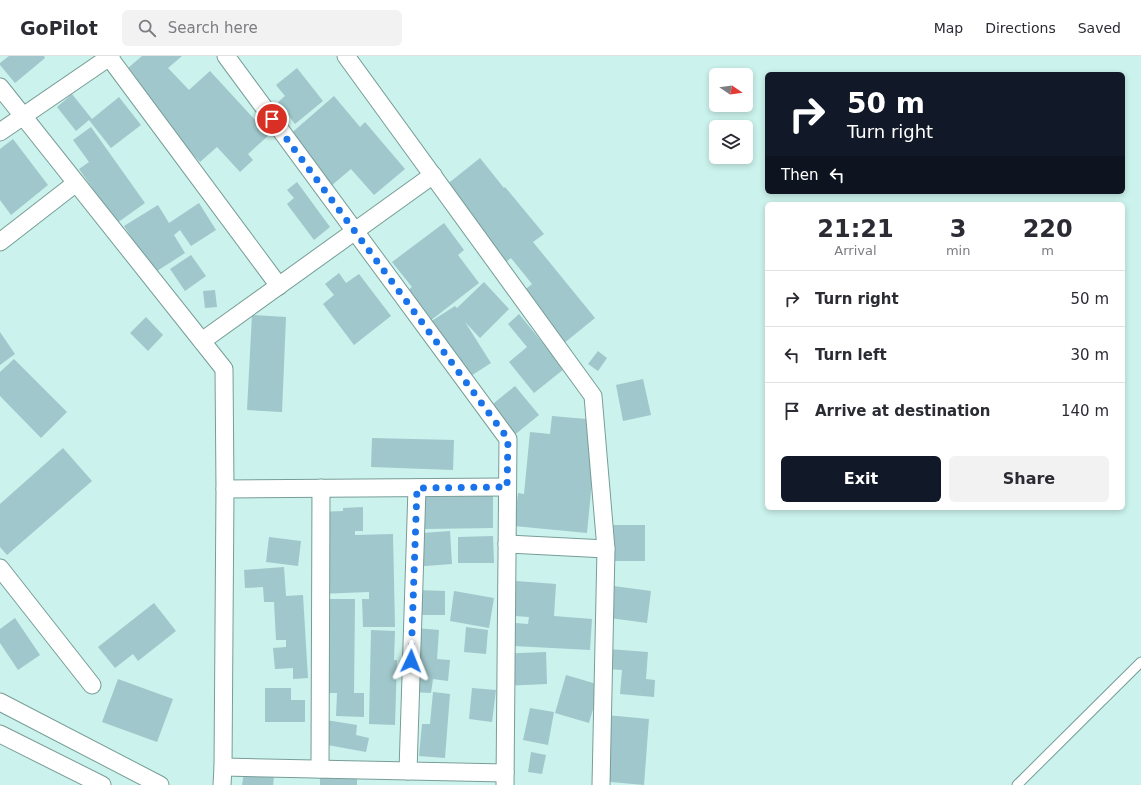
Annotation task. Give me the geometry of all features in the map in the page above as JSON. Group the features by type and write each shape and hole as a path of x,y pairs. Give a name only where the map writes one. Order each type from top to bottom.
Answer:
{"street":[{"path":"223,767 408,771 505,779 508,439 226,56"},
{"path":"346,56 593,396 606,548 601,785"},
{"path":"0,132 110,57 278,286"},
{"path":"0,87 224,369 225,489 222,785"},
{"path":"202,341 433,175"},
{"path":"0,242 76,183"},
{"path":"225,489 507,487"},
{"path":"320,769 321,488"},
{"path":"408,771 417,488"},
{"path":"507,544 606,548"},
{"path":"0,568 92,685"},
{"path":"0,702 160,785"},
{"path":"0,734 102,785"}],"lane":[{"path":"1017,785 1141,662"}],"building":[{"path":"9,56 44,56 45,58 15,83 0,65 0,63"},
{"path":"142,56 182,56 168,68 189,90 210,71 269,135 248,154 253,160 240,172 217,147 200,162 127,84 135,76 128,68"},
{"path":"297,68 323,101 295,124 278,102 285,96 276,85"},
{"path":"72,94 92,119 119,97 141,125 111,148 89,120 76,131 57,107"},
{"path":"334,96 360,127 365,122 405,169 374,195 351,169 331,186 288,136"},
{"path":"91,127 145,203 117,223 79,169 89,162 73,140"},
{"path":"13,139 48,185 11,215 0,200 0,149"},
{"path":"480,158 544,234 533,242 595,318 563,344 521,293 532,284 511,258 499,268 445,186"},
{"path":"297,182 330,227 314,240 287,204 294,198 287,190"},
{"path":"199,203 216,230 191,246 180,230 174,235 185,253 154,273 124,226 158,205 169,223"},
{"path":"444,223 464,250 458,255 479,283 430,321 407,291 412,287 392,262"},
{"path":"191,255 206,276 185,291 170,269"},
{"path":"339,273 346,283 359,274 391,316 354,345 323,304 334,295 325,284"},
{"path":"484,282 509,309 480,338 465,322 491,363 466,379 430,322 455,306 457,308"},
{"path":"215,290 217,307 205,308 203,291"},
{"path":"519,314 564,369 534,393 509,362 527,347 508,324"},
{"path":"252,315 286,317 282,412 247,410"},
{"path":"146,317 163,335 148,351 130,333"},
{"path":"0,332 15,354 0,365"},
{"path":"598,351 607,358 598,371 588,364"},
{"path":"14,359 67,412 41,438 0,396 0,372"},
{"path":"643,379 651,415 623,421 616,385"},
{"path":"515,386 539,415 507,441 483,412"},
{"path":"552,416 598,420 587,533 514,526 518,493 524,494 530,432 550,434"},
{"path":"372,438 454,440 453,470 371,467"},
{"path":"63,448 92,481 7,555 0,547 0,504"},
{"path":"493,496 493,528 425,529 425,519 412,519 412,497"},
{"path":"363,507 363,531 355,531 355,535 393,534 395,627 363,627 362,599 369,599 369,592 318,594 319,512 343,511 343,508"},
{"path":"604,525 645,525 645,561 604,561"},
{"path":"450,531 452,564 412,567 409,534"},
{"path":"493,536 494,563 458,563 458,537"},
{"path":"269,537 301,541 298,566 266,562"},
{"path":"284,567 286,596 303,595 308,678 293,679 293,668 275,669 273,648 286,647 286,640 276,640 274,602 264,602 263,587 245,588 244,570"},
{"path":"516,581 556,584 554,616 592,619 590,650 514,646 515,623 528,624 529,617 514,616"},
{"path":"606,585 651,591 647,623 602,617"},
{"path":"417,590 445,591 445,615 416,615"},
{"path":"454,591 494,598 489,628 450,621"},
{"path":"314,599 355,599 354,693 364,693 364,717 336,716 337,693 323,693"},
{"path":"154,603 176,631 138,661 133,654 115,668 98,647"},
{"path":"15,618 40,655 18,670 0,643 0,629"},
{"path":"466,627 488,630 486,654 464,652"},
{"path":"416,628 439,630 437,659 450,660 448,681 433,679 431,693 411,692"},
{"path":"371,630 395,631 394,660 397,660 395,725 369,724"},
{"path":"608,649 648,652 646,679 655,680 654,697 620,694 622,670 607,669"},
{"path":"546,652 547,684 500,686 499,654"},
{"path":"566,675 600,685 589,723 555,713"},
{"path":"118,679 173,699 157,742 102,722"},
{"path":"265,688 291,688 291,700 305,700 305,722 265,722"},
{"path":"472,688 496,690 492,722 469,719"},
{"path":"433,692 450,694 445,758 419,756 422,724 430,724"},
{"path":"530,708 554,712 548,745 523,740"},
{"path":"606,715 649,719 644,785 600,781"},
{"path":"326,720 357,725 356,735 369,738 366,752 322,744"},
{"path":"531,752 546,755 542,774 528,772"},
{"path":"275,768 273,785 242,785 244,773"},
{"path":"320,777 357,779 357,785 320,785"}],"route":[{"path":"272,119 508,439 507,487 417,488 411,661"}]}
